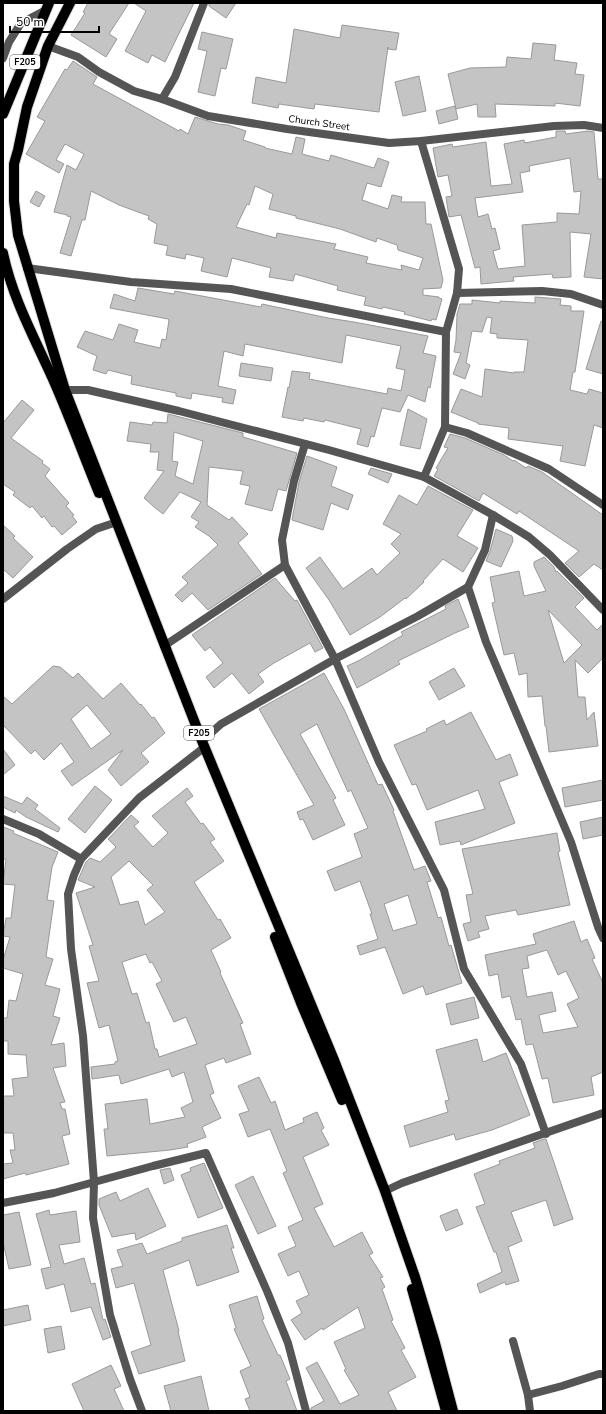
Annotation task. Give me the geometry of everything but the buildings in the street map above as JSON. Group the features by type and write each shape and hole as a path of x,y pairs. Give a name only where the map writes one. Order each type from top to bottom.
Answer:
{"main road":[{"name":"F205","path":"70,3 48,46 27,107 14,164 14,201 18,235 65,390 201,745"},
{"name":"F205","path":"3,114 48,7"},
{"name":"F205","path":"3,253 5,269 19,304 54,382 253,872 279,939 301,1003 381,1193 409,1279 446,1411"},
{"name":"F205","path":"279,939 334,1060 385,1191 415,1277 433,1335 453,1411"}],"street":[{"path":"162,99 175,77 204,3"},
{"path":"3,58 21,23 48,7"},
{"name":"Church Street","path":"48,46 78,57 99,72 134,91 162,99 208,116 287,129 389,143 554,126 584,125 603,128"},
{"path":"420,141 459,269 457,293 446,332 445,427 424,477"},
{"path":"27,268 131,282 231,289 446,332"},
{"path":"457,293 542,291 571,294 603,305"},
{"path":"65,390 88,390 179,411 424,477 493,514 529,537 550,554 603,610"},
{"path":"445,427 467,433 549,470 603,506"},
{"path":"305,444 294,481 282,540 285,565 334,659 379,762 444,890 464,969 521,1064 546,1134"},
{"path":"142,1411 130,1379 110,1315 93,1218 94,1182 83,1036 71,949 68,894 74,875 81,859 139,798 201,745 221,724 334,659 418,616 468,587 485,550 493,514"},
{"path":"3,599 96,529 111,524"},
{"path":"164,646 285,565"},
{"path":"468,587 486,642 570,842 603,938"},
{"path":"3,819 39,834 81,859"},
{"path":"385,1191 402,1183 603,1113"},
{"path":"3,1203 54,1193 206,1153 267,1291 288,1343 306,1411"},
{"path":"513,1341 528,1395 530,1411"},
{"path":"528,1395 598,1374 603,1374"}]}
